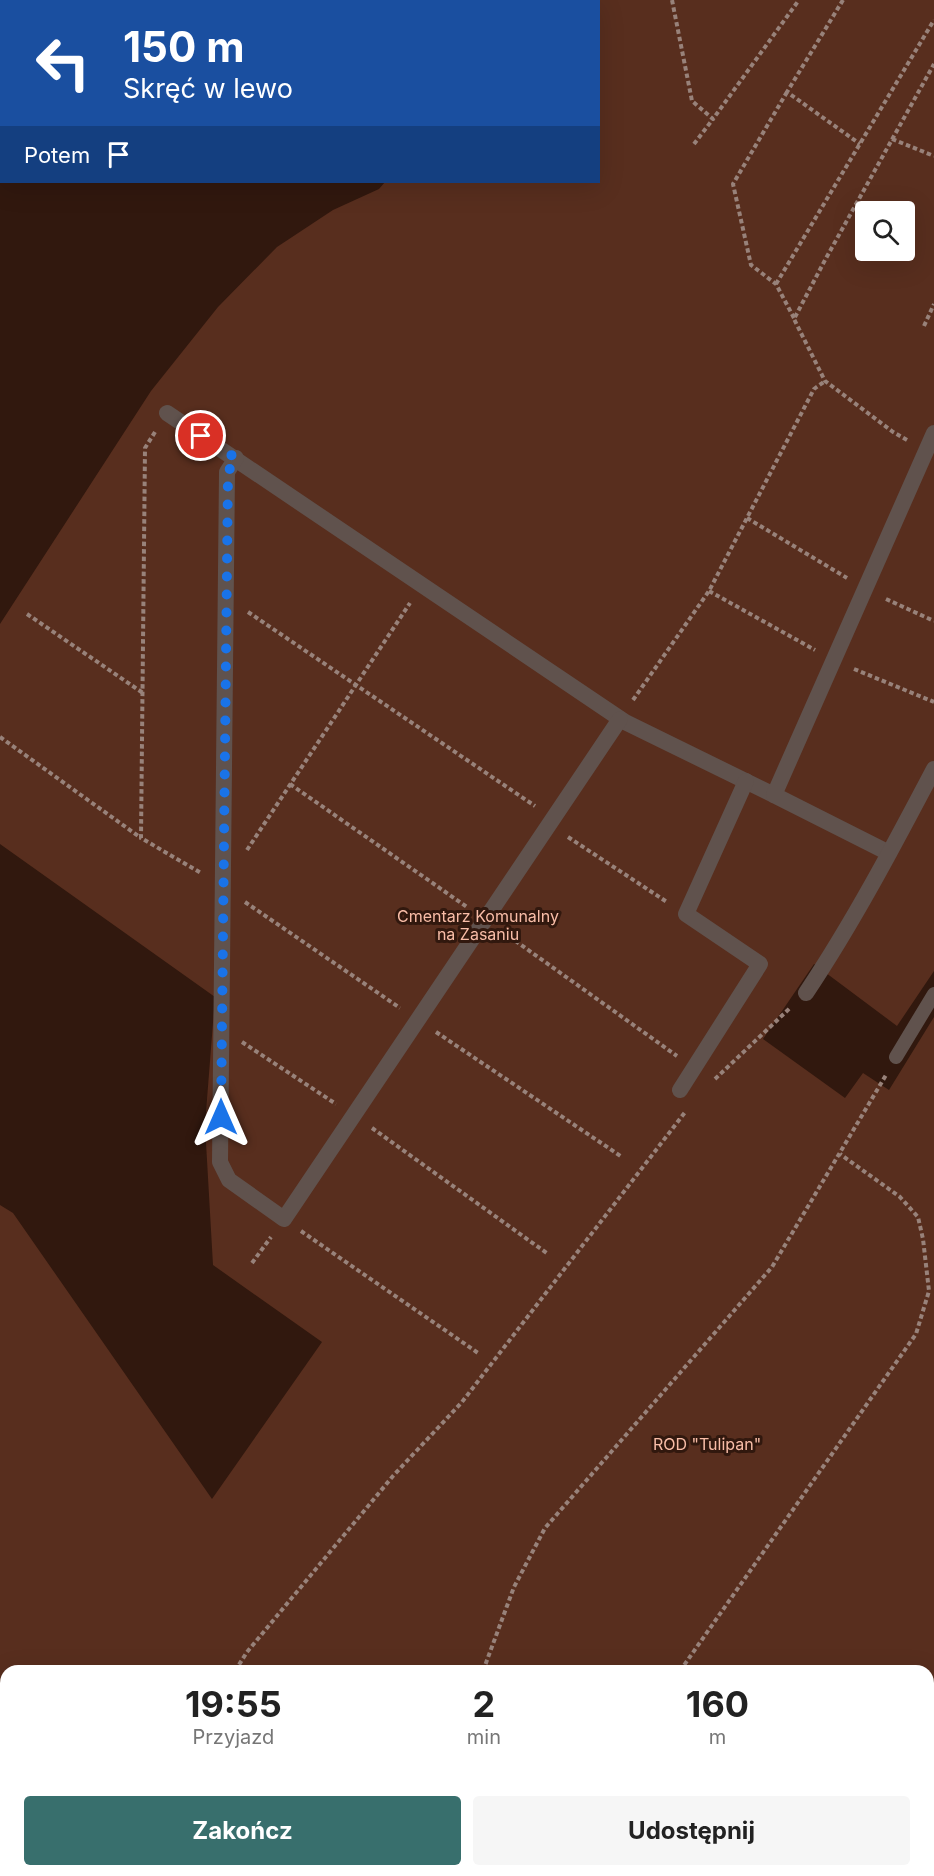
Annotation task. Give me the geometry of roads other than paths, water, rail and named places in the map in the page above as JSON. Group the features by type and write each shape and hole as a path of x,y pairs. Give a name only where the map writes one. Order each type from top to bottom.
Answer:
{"street":[{"path":"167,413 620,719 889,853"},
{"path":"774,795 934,433"},
{"path":"236,458 228,472 220,1162 229,1180 284,1219 620,719"},
{"path":"806,993 889,853 934,769"},
{"path":"680,1090 760,964 686,914 746,781"}],"lane":[{"path":"896,1057 934,994"}],"park label":[{"name":"Cmentarz Komunalny na Zasaniu","path":"478,925"},
{"name":"ROD \"Tulipan\"","path":"707,1444"}]}
